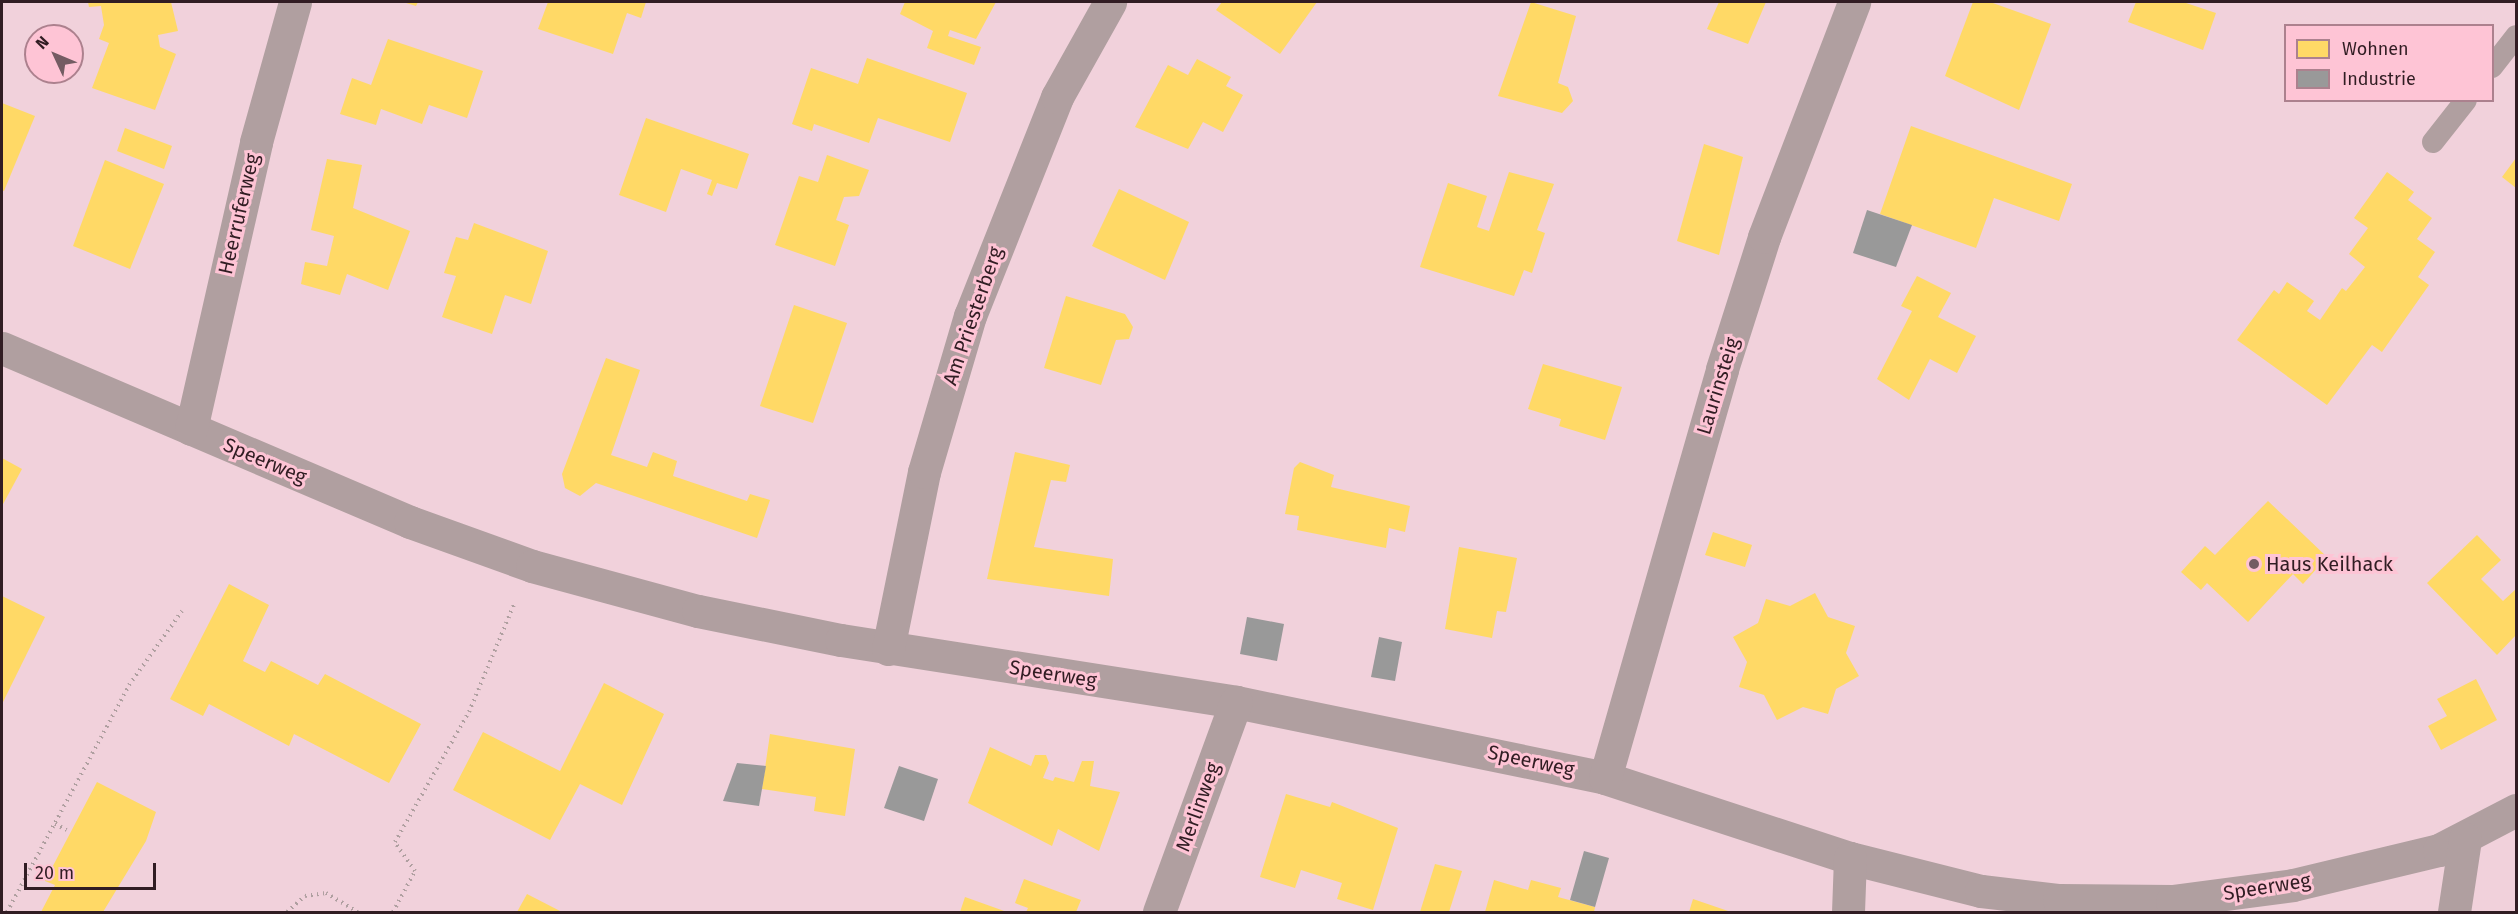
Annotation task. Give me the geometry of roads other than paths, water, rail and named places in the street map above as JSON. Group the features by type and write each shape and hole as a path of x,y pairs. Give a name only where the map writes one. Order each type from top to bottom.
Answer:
{"street":[{"name":"Heerruferweg","path":"191,429 256,142 295,2"},
{"name":"Am Priesterberg","path":"888,649 924,472 970,316 1057,97 1110,2"},
{"name":"Laurinsteig","path":"1605,778 1732,336 1854,2"},
{"name":"Speerweg","path":"2,348 191,429 531,566 698,611 888,649 1236,702 1605,778 1850,858 1981,891 2059,900 2172,901 2294,885 2465,839 2517,810"},
{"name":"Merlinweg","path":"1159,912 1236,702"},
{"path":"2454,912 2465,839"},
{"path":"1848,912 1850,858"}],"lane":[{"path":"2494,66 2517,36"},
{"path":"2433,142 2464,102"}],"place":[{"name":"Haus Keilhack","path":"2254,564"}]}
